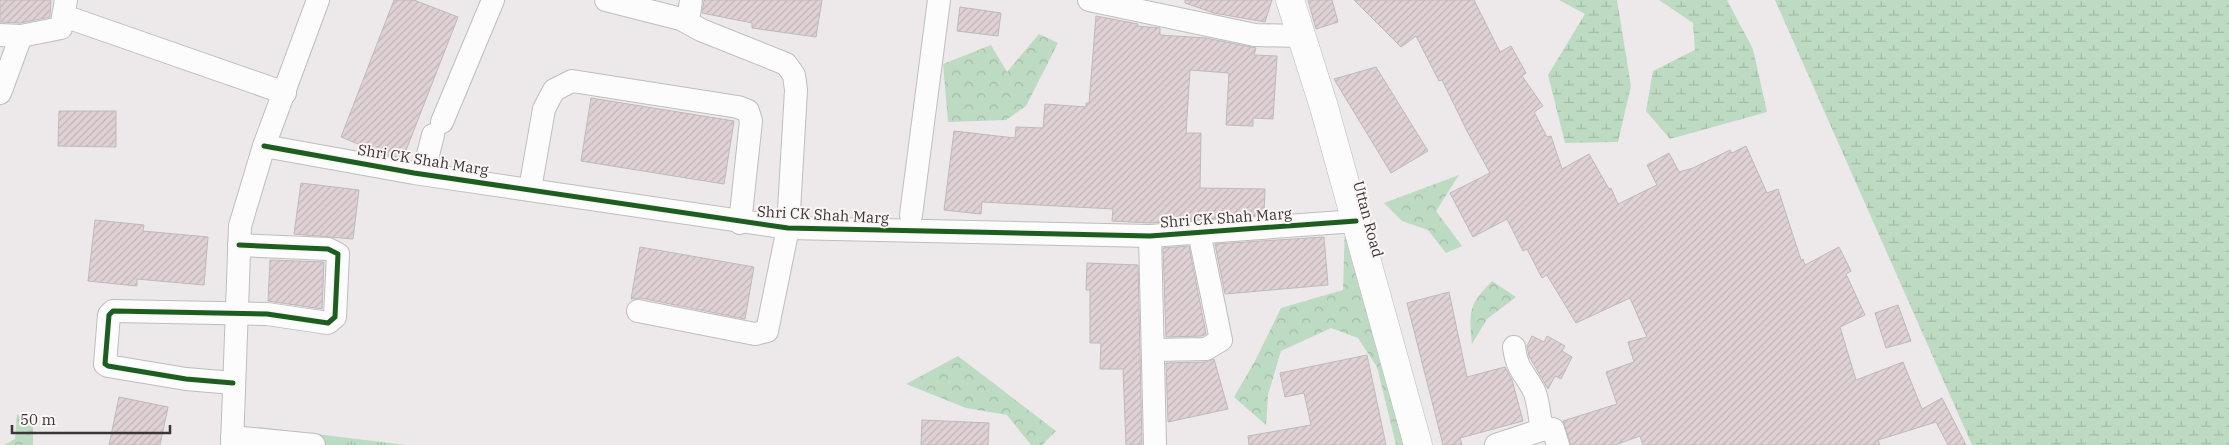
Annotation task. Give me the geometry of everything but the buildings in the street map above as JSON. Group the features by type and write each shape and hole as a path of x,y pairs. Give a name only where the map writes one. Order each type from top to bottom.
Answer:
{"street":[{"path":"314,445 232,441 240,226 264,146 285,94 318,0"},
{"path":"423,174 437,128 493,0"},
{"path":"606,0 690,11 701,30 786,64 794,74 796,90 788,228 767,330 755,334 638,311"},
{"path":"911,215 939,0"},
{"path":"1089,0 1255,35 1300,36"},
{"name":"Uttan Road","path":"1290,0 1324,107 1418,445"},
{"path":"0,93 11,36 61,28 65,8 285,94"},
{"path":"530,189 544,109 554,90 572,82 738,107 748,111 751,121 740,222"},
{"name":"Shri CK Shah Marg","path":"264,146 423,174 788,228 1150,236 1356,221"},
{"path":"1154,350 1206,349 1221,340 1199,232"},
{"path":"1150,236 1155,445"},
{"path":"233,383 186,378 105,364 109,315 113,311 267,314 328,323 335,317 338,254 328,249 240,245"},
{"path":"1496,445 1550,437 1533,388 1521,372 1514,347"}],"green space":[{"path":"1559,0 1617,0 1631,86 1618,142 1565,143 1548,75 1585,14"},
{"path":"1659,0 1727,0 1753,49 1767,112 1670,139 1646,111 1653,71 1695,50 1693,23"},
{"path":"1775,0 2229,0 2229,445 1972,445"},
{"path":"1039,34 1058,43 1026,106 1006,120 948,122 943,64 991,45 1007,72"},
{"path":"1459,175 1436,211 1462,246 1446,253 1428,230 1402,221 1384,203"},
{"path":"1345,222 1411,445 1396,445 1377,367 1358,338 1331,328 1281,351 1268,395 1266,425 1234,397 1256,359 1281,308 1343,290"},
{"path":"1492,281 1516,297 1487,319 1472,344 1470,324 1474,303"},
{"path":"958,356 1056,431 1042,445 1031,445 1007,415 966,408 906,384"},
{"path":"17,414 33,425 33,445 4,445 15,439"},
{"path":"259,427 406,445 258,445"}],"cycle path":[{"path":"264,146 414,173 788,228 1150,236 1356,221"},
{"path":"233,383 186,379 105,364 109,315 113,311 267,314 328,323 335,317 338,254 328,249 239,245"}]}
